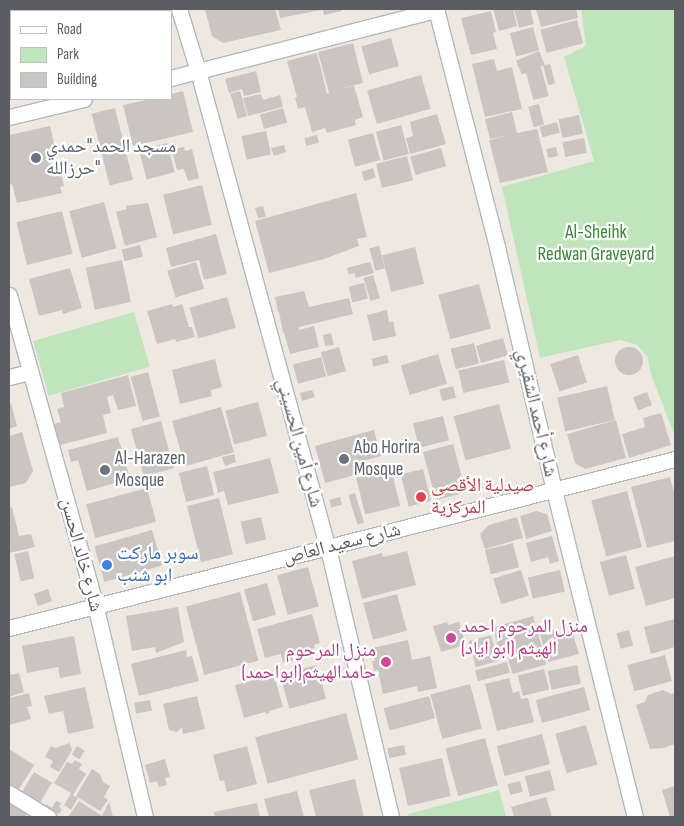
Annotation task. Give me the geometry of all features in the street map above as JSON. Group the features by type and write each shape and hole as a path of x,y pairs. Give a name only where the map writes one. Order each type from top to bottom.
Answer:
{"street":[{"name":"شارع أمين الحسيني","path":"179,9 198,71 328,548 391,817"},
{"path":"172,78 436,9"},
{"name":"شارع أحمد الشقيري","path":"436,9 497,247 554,490 635,817"},
{"path":"9,117 80,100"},
{"name":"شارع خالد الحسن","path":"9,295 95,604 145,817"},
{"path":"9,377 30,372"},
{"name":"شارع سعيد العاص","path":"9,628 95,604 328,548 675,459"},
{"path":"9,793 30,813 48,817"}],"green space":[{"name":"Al-Sheihk Redwan Graveyard","path":"581,9 675,9 675,437 651,374 647,356 637,345 620,340 540,358 502,187 594,161 564,57 586,46"},
{"path":"134,312 150,367 49,396 33,341"},
{"path":"499,790 506,817 409,817 408,814"}],"building":[{"path":"24,9 92,9 92,10"},
{"path":"102,9 160,9 160,10"},
{"path":"205,9 275,9 281,30 223,43 212,36"},
{"path":"278,9 342,9 342,11 324,15 323,10 280,18"},
{"path":"493,9 513,9 517,26 499,31"},
{"path":"514,9 530,9 534,24 519,28"},
{"path":"536,9 576,9 578,18 541,27"},
{"path":"491,11 496,32 493,33 497,49 471,55 461,18"},
{"path":"577,20 583,43 547,53 540,30"},
{"path":"533,27 539,50 516,56 510,33"},
{"path":"391,38 399,66 369,74 361,47"},
{"path":"353,43 363,83 340,89 354,86 363,117 355,120 356,125 327,133 325,128 312,132 305,107 298,109 295,98 297,97 287,61 317,53 327,94 329,93 318,52"},
{"path":"9,49 10,49 10,74"},
{"path":"539,51 545,65 522,75 516,61"},
{"path":"494,59 497,71 512,67 522,109 485,117 472,64"},
{"path":"550,64 555,83 548,85 543,66"},
{"path":"541,67 549,96 533,100 526,71"},
{"path":"256,71 261,92 244,96 242,89 229,93 225,79"},
{"path":"421,75 431,109 377,124 367,90"},
{"path":"183,91 193,132 133,146 123,105 146,100 172,100 172,94"},
{"path":"240,91 247,116 238,119 230,94"},
{"path":"261,94 263,100 280,95 283,107 248,116 243,98"},
{"path":"539,104 544,124 533,127 528,107"},
{"path":"115,108 133,180 110,186 92,114"},
{"path":"283,108 287,122 264,129 260,115"},
{"path":"512,112 517,133 537,129 548,172 500,183 489,140 510,135 490,139 485,119"},
{"path":"437,114 446,144 410,154 406,138 413,136 410,122"},
{"path":"579,115 583,134 562,138 558,119"},
{"path":"557,122 560,133 542,137 540,127"},
{"path":"401,125 409,154 384,161 376,132"},
{"path":"50,126 64,186 60,187 62,193 17,203 12,184 9,185 9,135"},
{"path":"266,131 271,154 247,160 242,136"},
{"path":"373,133 380,160 355,167 348,140"},
{"path":"317,135 319,143 306,146 304,138"},
{"path":"584,138 587,153 565,157 562,142"},
{"path":"167,143 175,172 147,179 139,151"},
{"path":"284,145 286,152 274,156 271,148"},
{"path":"184,147 185,151 192,149 199,178 188,181 184,169 177,170 173,154 176,153 174,149"},
{"path":"556,147 558,156 548,158 546,149"},
{"path":"441,148 446,166 415,175 410,157"},
{"path":"407,156 413,180 382,188 376,164"},
{"path":"373,168 376,178 364,181 362,172"},
{"path":"202,185 212,225 173,234 163,195"},
{"path":"356,193 367,237 357,239 359,246 324,259 269,273 255,221"},
{"path":"104,202 116,248 82,258 69,211"},
{"path":"148,203 157,237 125,246 116,212 127,209 126,206"},
{"path":"263,206 266,217 258,218 255,208"},
{"path":"62,211 73,254 27,265 16,222"},
{"path":"216,234 227,274 204,280 199,260 171,267 166,248"},
{"path":"140,245 143,257 124,261 122,250"},
{"path":"379,246 385,268 375,271 369,249"},
{"path":"415,247 424,284 391,292 382,255"},
{"path":"122,260 131,302 95,310 86,268"},
{"path":"196,262 204,289 175,298 167,271"},
{"path":"370,262 374,273 356,278 354,273 349,275 347,268"},
{"path":"70,268 82,308 63,314 62,310 39,316 29,279"},
{"path":"373,275 380,298 370,301 363,278"},
{"path":"364,283 368,299 352,302 348,287"},
{"path":"479,284 491,328 450,339 438,295"},
{"path":"304,291 309,307 349,298 353,314 299,327 299,330 314,326 319,347 290,354 284,333 297,329 283,333 279,312 284,311 278,312 275,297"},
{"path":"227,297 236,328 198,339 190,308"},
{"path":"172,304 173,307 182,304 189,327 192,327 195,337 176,342 175,339 157,344 147,311"},
{"path":"387,310 389,322 393,321 396,336 373,341 367,315"},
{"path":"331,333 334,345 325,346 323,335"},
{"path":"503,338 508,355 481,363 476,346"},
{"path":"474,343 479,363 456,369 451,349"},
{"path":"339,347 346,371 328,376 321,352"},
{"path":"629,347 639,351 643,361 639,371 629,375 619,371 615,361 619,351"},
{"path":"438,354 447,384 410,395 401,365"},
{"path":"387,355 389,363 373,367 371,359"},
{"path":"578,355 587,383 559,392 550,364"},
{"path":"321,357 326,376 298,384 293,365"},
{"path":"215,359 222,387 211,390 212,396 180,404 172,370"},
{"path":"504,360 509,382 463,393 458,371"},
{"path":"148,372 160,416 143,421 131,377"},
{"path":"128,375 136,406 118,410 113,395 107,397 111,413 103,415 107,433 60,445 54,424 61,422 57,409 64,407 61,393"},
{"path":"453,386 456,398 442,401 439,389"},
{"path":"607,386 615,420 565,432 557,397"},
{"path":"312,390 315,397 302,401 300,393"},
{"path":"647,392 652,405 638,410 633,397"},
{"path":"258,402 267,436 234,445 225,411"},
{"path":"9,403 11,403 17,426 9,429"},
{"path":"499,404 511,448 466,461 454,416"},
{"path":"221,407 234,452 185,466 172,421"},
{"path":"661,413 671,445 629,458 622,434 645,427 643,418"},
{"path":"443,416 449,440 419,448 413,423"},
{"path":"616,420 626,458 585,469 575,463 567,434"},
{"path":"161,421 174,468 144,476 131,429"},
{"name":"Abo Horira Mosque","path":"374,430 381,456 360,462 363,473 325,483 315,446"},
{"path":"22,432 33,471 26,483 9,487 9,436"},
{"name":"Al-Harazen Mosque","path":"118,437 130,479 87,491 78,460 71,462 68,450"},
{"path":"453,444 466,492 436,500 423,452"},
{"path":"234,454 236,462 225,466 222,457"},
{"path":"270,458 279,493 228,505 224,491 218,493 213,472"},
{"path":"207,466 214,495 186,502 179,473"},
{"path":"391,469 400,506 365,515 356,478"},
{"path":"423,469 431,501 409,507 401,475"},
{"path":"670,477 675,496 675,541 647,548 631,487"},
{"path":"147,488 156,522 95,538 86,504"},
{"path":"627,491 642,547 606,557 591,501"},
{"path":"355,493 364,523 357,525 348,495"},
{"path":"340,497 342,505 331,507 329,500"},
{"path":"219,498 233,554 201,562 187,506"},
{"path":"12,507 19,536 31,534 35,547 9,553 9,508"},
{"path":"536,511 547,514 552,531 526,539 520,516"},
{"path":"261,517 266,539 246,544 241,522"},
{"path":"517,517 523,538 485,549 480,534 489,525"},
{"path":"152,530 162,566 105,582 94,547"},
{"path":"552,536 559,561 550,564 548,557 531,562 526,543"},
{"path":"513,543 519,567 491,574 485,550"},
{"path":"28,551 34,578 21,581 14,554"},
{"path":"407,551 416,585 362,599 352,561 382,553 383,557"},
{"path":"626,555 635,589 609,596 600,562"},
{"path":"675,556 675,598 646,606 635,567"},
{"path":"308,567 319,607 288,615 277,575"},
{"path":"521,570 529,596 501,604 493,578"},
{"path":"560,570 565,591 533,599 528,577"},
{"path":"267,583 276,615 253,621 244,590"},
{"path":"48,589 52,601 38,606 34,594"},
{"path":"240,592 258,661 204,675 186,606"},
{"path":"397,594 407,631 373,640 363,603"},
{"path":"178,607 184,642 156,653 155,647 132,651 126,616"},
{"path":"312,614 320,643 314,645 315,648 295,654 296,660 283,663 281,654 265,658 257,629"},
{"path":"533,616 542,647 501,658 493,628"},
{"path":"675,619 675,647 651,654 644,627"},
{"path":"447,622 448,625 459,622 466,645 441,652 433,626"},
{"path":"557,629 558,634 572,631 579,654 548,662 540,634"},
{"path":"629,630 633,645 621,649 616,633"},
{"path":"491,635 498,661 476,667 469,641"},
{"path":"74,636 81,674 60,678 58,667 27,673 22,646"},
{"path":"408,640 412,660 430,656 437,688 418,692 417,686 383,694 378,670 374,671 372,661 375,661 372,648"},
{"path":"186,650 187,657 192,656 199,681 139,696 131,664"},
{"path":"542,650 546,664 512,674 508,660"},
{"path":"665,655 672,681 634,691 627,665"},
{"path":"507,662 510,673 478,681 475,671"},
{"path":"317,665 326,699 289,709 280,675"},
{"path":"577,665 581,684 552,690 548,671"},
{"path":"9,669 11,675 19,673 24,692 9,697"},
{"path":"544,669 549,689 523,696 518,676"},
{"path":"274,675 283,707 270,711 268,714 265,712 244,718 235,685"},
{"path":"509,678 513,693 519,691 521,699 528,698 534,722 497,731 485,684"},
{"path":"470,684 482,728 442,739 430,695"},
{"path":"85,687 94,728 68,734 63,711 49,714 44,696"},
{"path":"584,687 590,710 542,723 536,700"},
{"path":"663,690 671,694 675,693 675,744 663,748 650,749 636,705 645,702 648,695"},
{"path":"29,693 32,706 27,707 31,719 9,725 9,698"},
{"path":"197,696 205,729 183,734 182,727 177,732 169,730 163,704"},
{"path":"429,696 435,718 390,730 384,708"},
{"path":"150,700 152,711 136,714 134,703"},
{"path":"346,713 358,759 268,784 255,737"},
{"path":"586,725 597,764 567,773 555,734"},
{"path":"542,734 550,764 505,776 497,746"},
{"path":"485,738 498,785 458,796 445,749"},
{"path":"70,743 72,750 59,772 50,767 53,761 45,757 51,746 55,748"},
{"path":"404,745 406,755 389,758 387,748"},
{"path":"77,746 85,751 79,759 72,754"},
{"path":"247,746 257,784 227,792 224,780 220,781 213,755"},
{"path":"9,749 34,765 16,794 9,789"},
{"path":"442,758 451,796 408,806 399,768"},
{"path":"165,759 170,777 165,778 167,785 159,787 157,781 150,783 145,765"},
{"path":"75,760 82,764 79,769 86,774 73,795 78,798 71,810 64,805 71,793 54,783 67,762 72,764"},
{"path":"92,769 100,774 103,782 110,786 104,797 108,800 100,811 76,796"},
{"path":"550,770 555,790 530,797 525,776"},
{"path":"34,772 52,783 38,807 20,796"},
{"path":"355,779 364,817 316,817 309,790"},
{"path":"520,781 523,792 510,795 507,784"},
{"path":"675,786 675,817 670,817 662,790"},
{"path":"297,791 304,817 269,817 264,799"},
{"path":"546,797 552,817 514,817 511,807"},
{"path":"9,800 28,812 25,817 9,817"},
{"path":"56,801 61,803 59,807 62,809 59,814 44,808 46,804 52,808"},
{"path":"79,801 102,816 109,802 113,817 68,817"},
{"path":"257,803 260,817 215,817 214,812"}],"place":[{"name":"مسجد الحمد\"حمدي حرزالله\"","path":"36,158"},
{"name":"Abo Horira Mosque","path":"344,459"},
{"name":"Al-Harazen Mosque","path":"105,470"},
{"name":"صيدلية الأقصى المركزية","path":"421,497"},
{"name":"سوبر ماركت ابو شنب","path":"107,565"},
{"name":"منزل المرحوم احمد الهيثم (ابو اياد)","path":"451,638"},
{"name":"منزل المرحوم حامدالهيثم(ابواحمد)","path":"386,662"}]}
